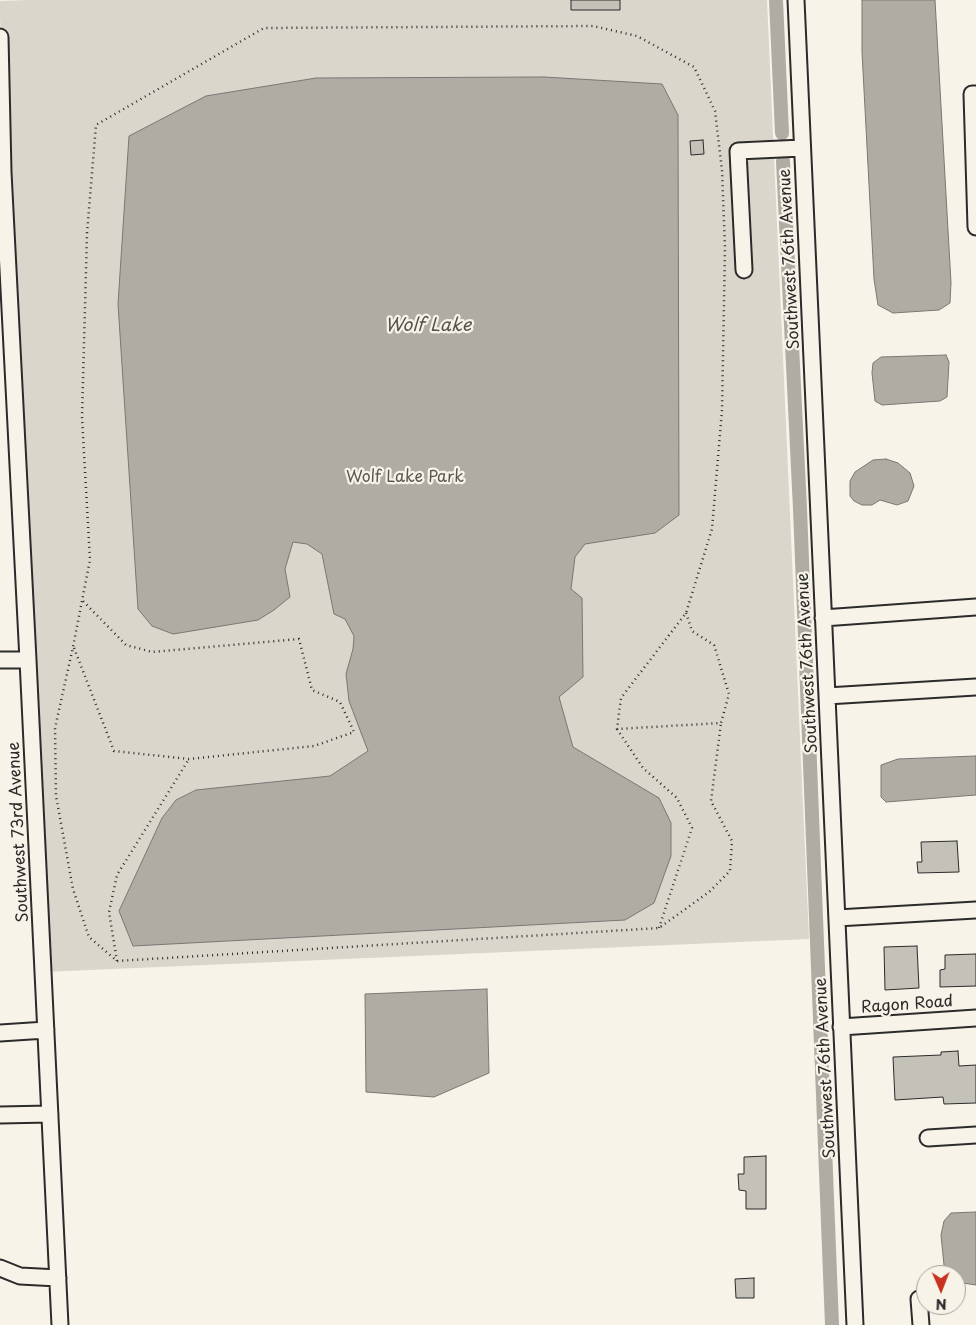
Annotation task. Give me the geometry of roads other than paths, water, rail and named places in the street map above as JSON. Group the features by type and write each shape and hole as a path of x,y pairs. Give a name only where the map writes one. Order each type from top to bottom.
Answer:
{"street":[{"name":"Southwest 76th Avenue","path":"796,0 855,1325"},
{"name":"Southwest 73rd Avenue","path":"0,37 1,172 28,660 60,1325"},
{"path":"976,94 972,94 976,227"},
{"path":"744,270 738,151 802,148"},
{"path":"823,618 976,608"},
{"path":"0,660 28,660"},
{"path":"827,696 976,687"},
{"path":"836,918 976,910"},
{"name":"Ragon Road","path":"841,1027 976,1018"},
{"path":"0,1033 46,1030"},
{"path":"0,1115 50,1114"},
{"path":"928,1138 976,1135"},
{"path":"0,1268 20,1276 58,1278"}],"water":[{"path":"862,0 935,0 951,283 950,303 939,310 893,313 878,305 874,279 862,52"},
{"name":"Wolf Lake","path":"544,77 662,84 678,115 679,515 655,533 585,544 575,557 571,589 582,598 583,677 559,697 573,747 659,798 671,823 671,856 654,903 625,920 133,946 119,911 162,818 176,800 196,790 330,776 368,751 349,701 346,674 353,649 354,636 345,619 334,614 322,554 307,544 293,542 285,569 290,597 258,620 173,634 152,626 138,609 118,304 129,136 206,96 316,78"},
{"path":"946,355 949,362 947,397 940,401 882,405 875,401 872,373 873,363 881,357"},
{"path":"886,459 898,463 910,473 914,486 908,501 897,505 880,500 872,505 862,505 854,501 850,496 850,481 855,472 873,460"},
{"path":"976,756 976,795 886,802 881,797 881,765 898,759"},
{"path":"487,989 489,1073 434,1097 366,1092 365,994"},
{"path":"976,1212 976,1285 966,1284 966,1265 944,1265 941,1235 944,1221 951,1213"}],"waterway":[{"path":"776,0 782,133"},
{"path":"783,161 800,509 832,1325"}],"park label":[{"name":"Wolf Lake Park","path":"405,478"}]}
